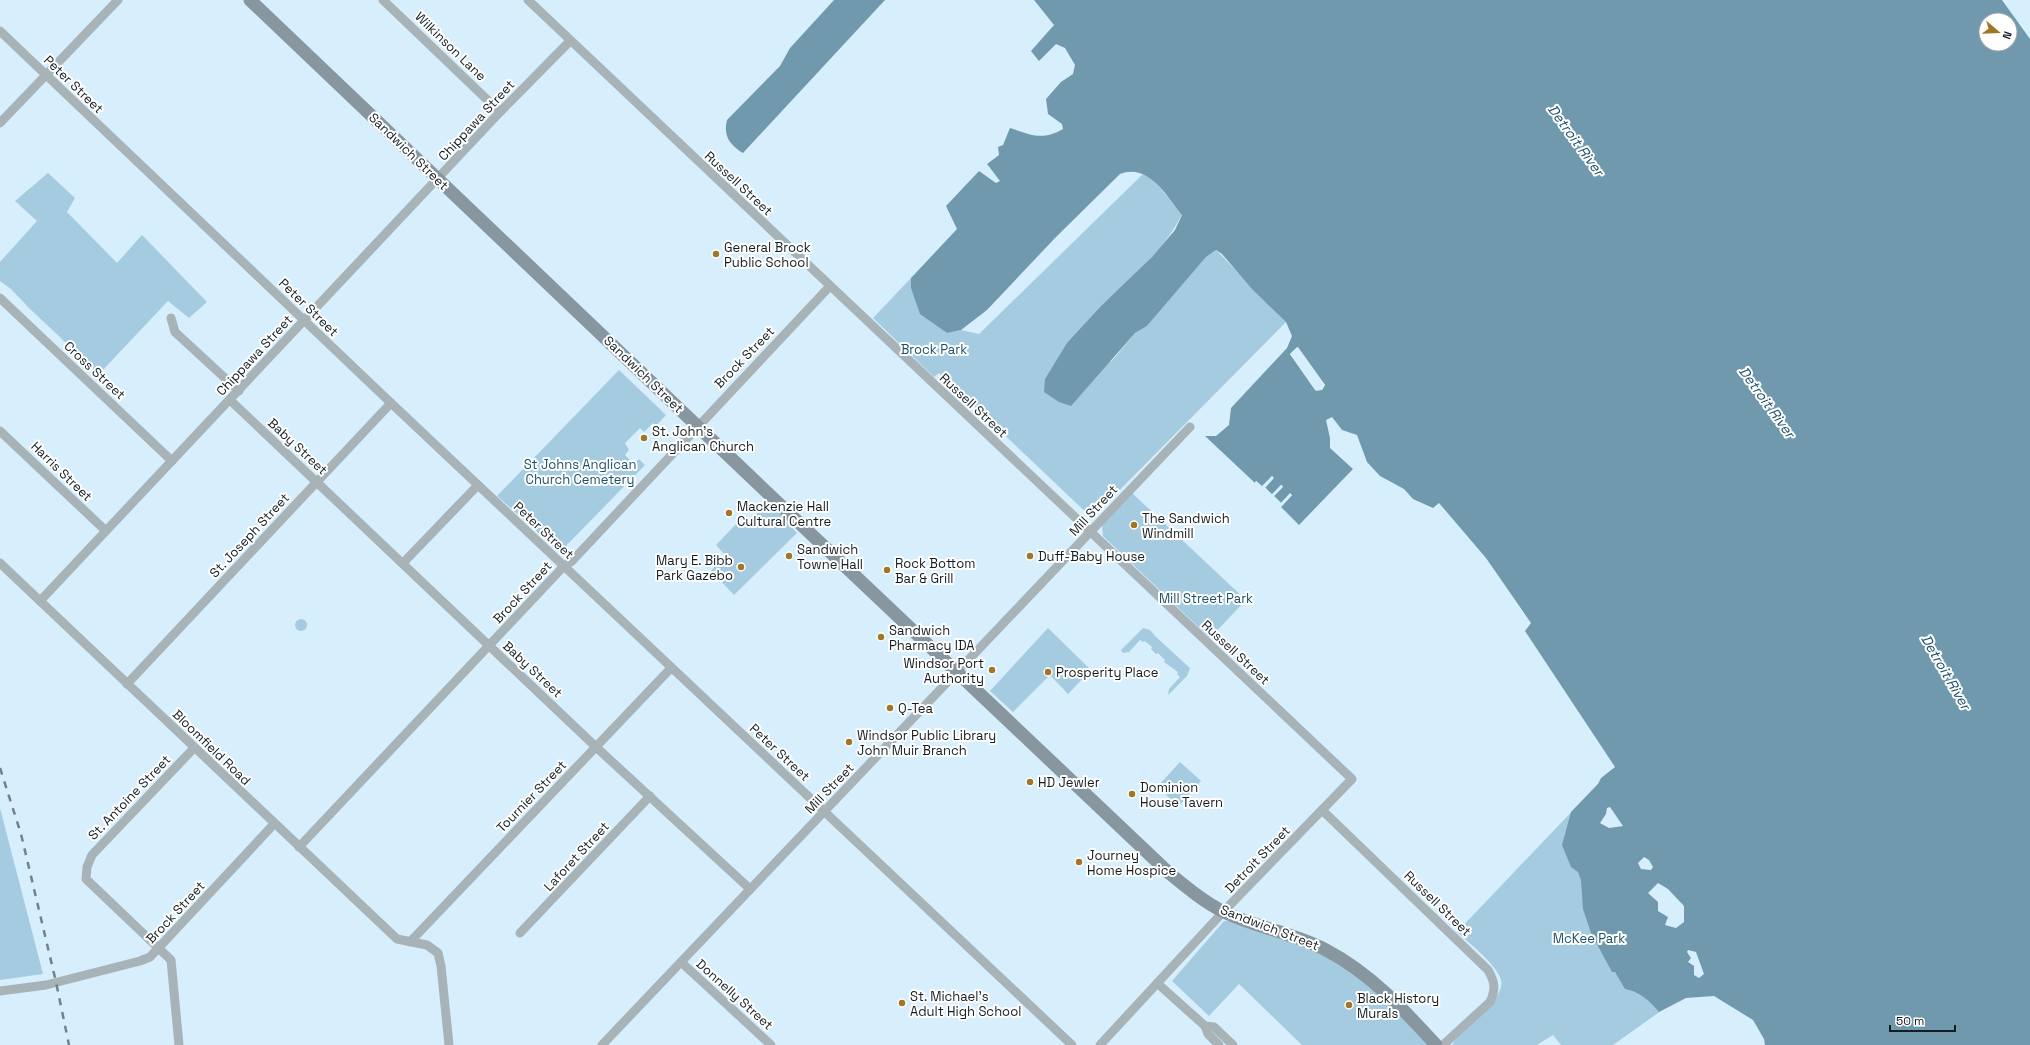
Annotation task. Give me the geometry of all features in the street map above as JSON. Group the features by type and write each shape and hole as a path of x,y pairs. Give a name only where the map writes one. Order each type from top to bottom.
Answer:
{"main road":[{"name":"Sandwich Street","path":"250,0 1169,873 1223,912 1297,936 1347,962 1365,975 1391,998 1436,1045"}],"street":[{"path":"0,123 118,0"},
{"name":"Wilkinson Lane","path":"383,0 500,112"},
{"name":"Russell Street","path":"528,0 1352,779"},
{"name":"Peter Street","path":"0,31 671,668 1072,1045"},
{"name":"Chippawa Street","path":"40,601 439,179 500,112 570,40"},
{"name":"Brock Street","path":"299,847 564,566 572,561 830,286"},
{"name":"Cross Street","path":"0,298 172,461"},
{"path":"170,318 175,332 238,391"},
{"name":"Baby Street","path":"230,400 596,747 750,890"},
{"name":"St. Joseph Street","path":"127,684 391,403"},
{"name":"Mill Street","path":"602,1045 1190,427"},
{"name":"Harris Street","path":"0,430 106,531"},
{"path":"403,563 478,485"},
{"name":"Bloomfield Road","path":"0,563 397,939 427,945 438,954 441,966 449,1045"},
{"name":"Tournier Street","path":"410,942 671,668"},
{"name":"St. Antoine Street","path":"158,948 86,880 86,867 92,855 194,748"},
{"name":"Detroit Street","path":"1100,1045 1223,912 1352,779"},
{"name":"Laforet Street","path":"520,933 650,796"},
{"name":"Russell Street","path":"1322,810 1488,970 1495,986 1490,1002 1443,1045"},
{"name":"Brock Street","path":"0,991 46,985 140,961 150,957 274,824"},
{"path":"158,948 171,960 179,1045"},
{"name":"Donnelly Street","path":"681,962 771,1045"},
{"path":"1157,983 1205,1026 1208,1034 1219,1045"},
{"path":"1205,1026 1214,1027 1233,1045"}],"green space":[{"path":"48,173 75,198 67,212 117,263 142,235 207,302 189,318 168,301 99,374 11,289 0,281 0,262 37,221 15,201"},
{"name":"Brock Park","path":"1143,174 1153,180 1182,214 1175,227 1156,252 1102,305 1111,362 1135,333 1147,326 1206,257 1216,250 1286,322 1092,518 939,373 934,377 873,318 911,278 911,288 946,333 961,330 979,334"},
{"name":"St Johns Anglican Church Cemetery","path":"619,370 666,415 656,426 653,423 644,432 640,428 625,443 629,450 625,455 634,464 639,459 645,465 560,552 497,496"},
{"name":"Mill Street Park","path":"1132,493 1246,600 1210,638 1103,536 1102,525"},
{"path":"766,504 774,507 793,525 793,529 797,533 734,595 711,571 725,555 716,545 738,522 741,524 747,517 751,520"},
{"path":"303,619 306,620 306,630 299,631 296,630 295,623 296,620"},
{"name":"Prosperity Place","path":"1048,628 1091,670 1068,694 1050,675 1013,712 990,691"},
{"path":"1143,628 1150,630 1190,668 1187,676 1168,695 1169,689 1180,677 1177,674 1178,672 1164,662 1165,660 1158,653 1156,654 1151,649 1152,647 1145,641 1143,642 1140,640 1129,652 1123,653 1121,650"},
{"path":"1180,762 1201,781 1179,806 1157,787"},
{"name":"McKee Park","path":"1598,784 1707,978 1613,1045 1561,1045 1553,1035 1537,1045 1452,1045 1455,1040 1492,1004 1501,987 1501,980 1494,968 1482,954 1457,932"},
{"path":"0,808 43,974 0,980"},
{"path":"1224,921 1230,921 1285,939 1337,963 1350,971 1374,991 1428,1045 1302,1045 1239,984 1209,1016 1172,981"}],"water":[{"path":"834,0 885,0 743,153 734,147 729,140 726,131 727,120 780,66 790,48"},
{"name":"Detroit River","path":"1034,0 2002,0 2011,12 1978,12 1978,52 2018,52 2018,22 2030,39 2030,1045 1765,1045 1764,1039 1753,1020 1714,996 1686,998 1659,1012 1644,998 1635,992 1625,989 1615,972 1612,972 1591,933 1583,909 1581,880 1578,872 1571,867 1562,845 1571,812 1598,784 1601,778 1615,767 1525,631 1531,623 1486,558 1439,503 1433,508 1413,499 1404,489 1380,476 1367,462 1357,435 1342,430 1332,417 1326,420 1330,438 1330,448 1353,469 1299,525 1281,507 1292,495 1290,494 1281,503 1274,496 1283,486 1281,485 1272,495 1265,487 1273,478 1272,476 1262,487 1256,481 1255,483 1205,436 1216,436 1229,425 1231,408 1287,348 1292,336 1286,322 1252,289 1222,254 1216,250 1206,257 1147,326 1135,333 1071,406 1059,402 1044,392 1045,379 1067,343 1102,305 1152,257 1175,230 1182,215 1156,183 1148,177 1140,173 1130,172 1120,174 1055,238 987,310 961,330 947,333 920,314 911,288 911,278 957,229 946,206 979,171 996,183 1000,181 987,164 999,155 998,147 1003,145 1010,128 1037,136 1049,135 1063,129 1062,124 1048,114 1046,99 1061,82 1073,74 1075,65 1065,48 1056,44 1039,61 1031,51 1054,25","holes":["1297,347 1325,385 1322,390 1315,390 1290,354"]}],"pier":[{"path":"1298,347 1325,385 1322,390 1316,391 1290,354","holes":["1297,350 1322,385 1321,388 1316,388 1293,354"]},
{"path":"1272,476 1274,478 1265,488 1272,494 1281,485 1283,487 1274,496 1281,503 1290,493 1292,495 1281,507 1272,497 1255,483 1256,481 1262,486"},
{"path":"1610,807 1623,826 1609,828 1600,823 1606,814 1607,808"},
{"path":"1644,857 1649,860 1653,867 1651,870 1641,869 1638,863"},
{"path":"1658,883 1668,889 1684,906 1684,922 1676,928 1665,925 1668,917 1658,911 1658,902 1648,893"},
{"path":"1688,950 1696,952 1704,974 1699,978 1694,975 1694,966 1688,962 1691,958 1687,952"}],"railway":[{"path":"0,768 21,834 56,982 69,1045"}],"place":[{"name":"General Brock Public School","path":"716,254"},
{"name":"St. John's Anglican Church","path":"644,438"},
{"name":"Mackenzie Hall Cultural Centre","path":"729,513"},
{"name":"The Sandwich Windmill","path":"1134,525"},
{"name":"Sandwich Towne Hall","path":"789,556"},
{"name":"Duff-Baby House","path":"1030,556"},
{"name":"Mary E. Bibb Park Gazebo","path":"741,567"},
{"name":"Rock Bottom Bar & Grill","path":"887,570"},
{"name":"Sandwich Pharmacy IDA","path":"881,637"},
{"name":"Windsor Port Authority","path":"992,670"},
{"name":"Prosperity Place","path":"1048,672"},
{"name":"Q-Tea","path":"890,708"},
{"name":"Windsor Public Library John Muir Branch","path":"849,742"},
{"name":"HD Jewler","path":"1030,782"},
{"name":"Dominion House Tavern","path":"1132,794"},
{"name":"Journey Home Hospice","path":"1079,862"},
{"name":"St. Michael's Adult High School","path":"902,1003"},
{"name":"Black History Murals","path":"1349,1005"}]}
